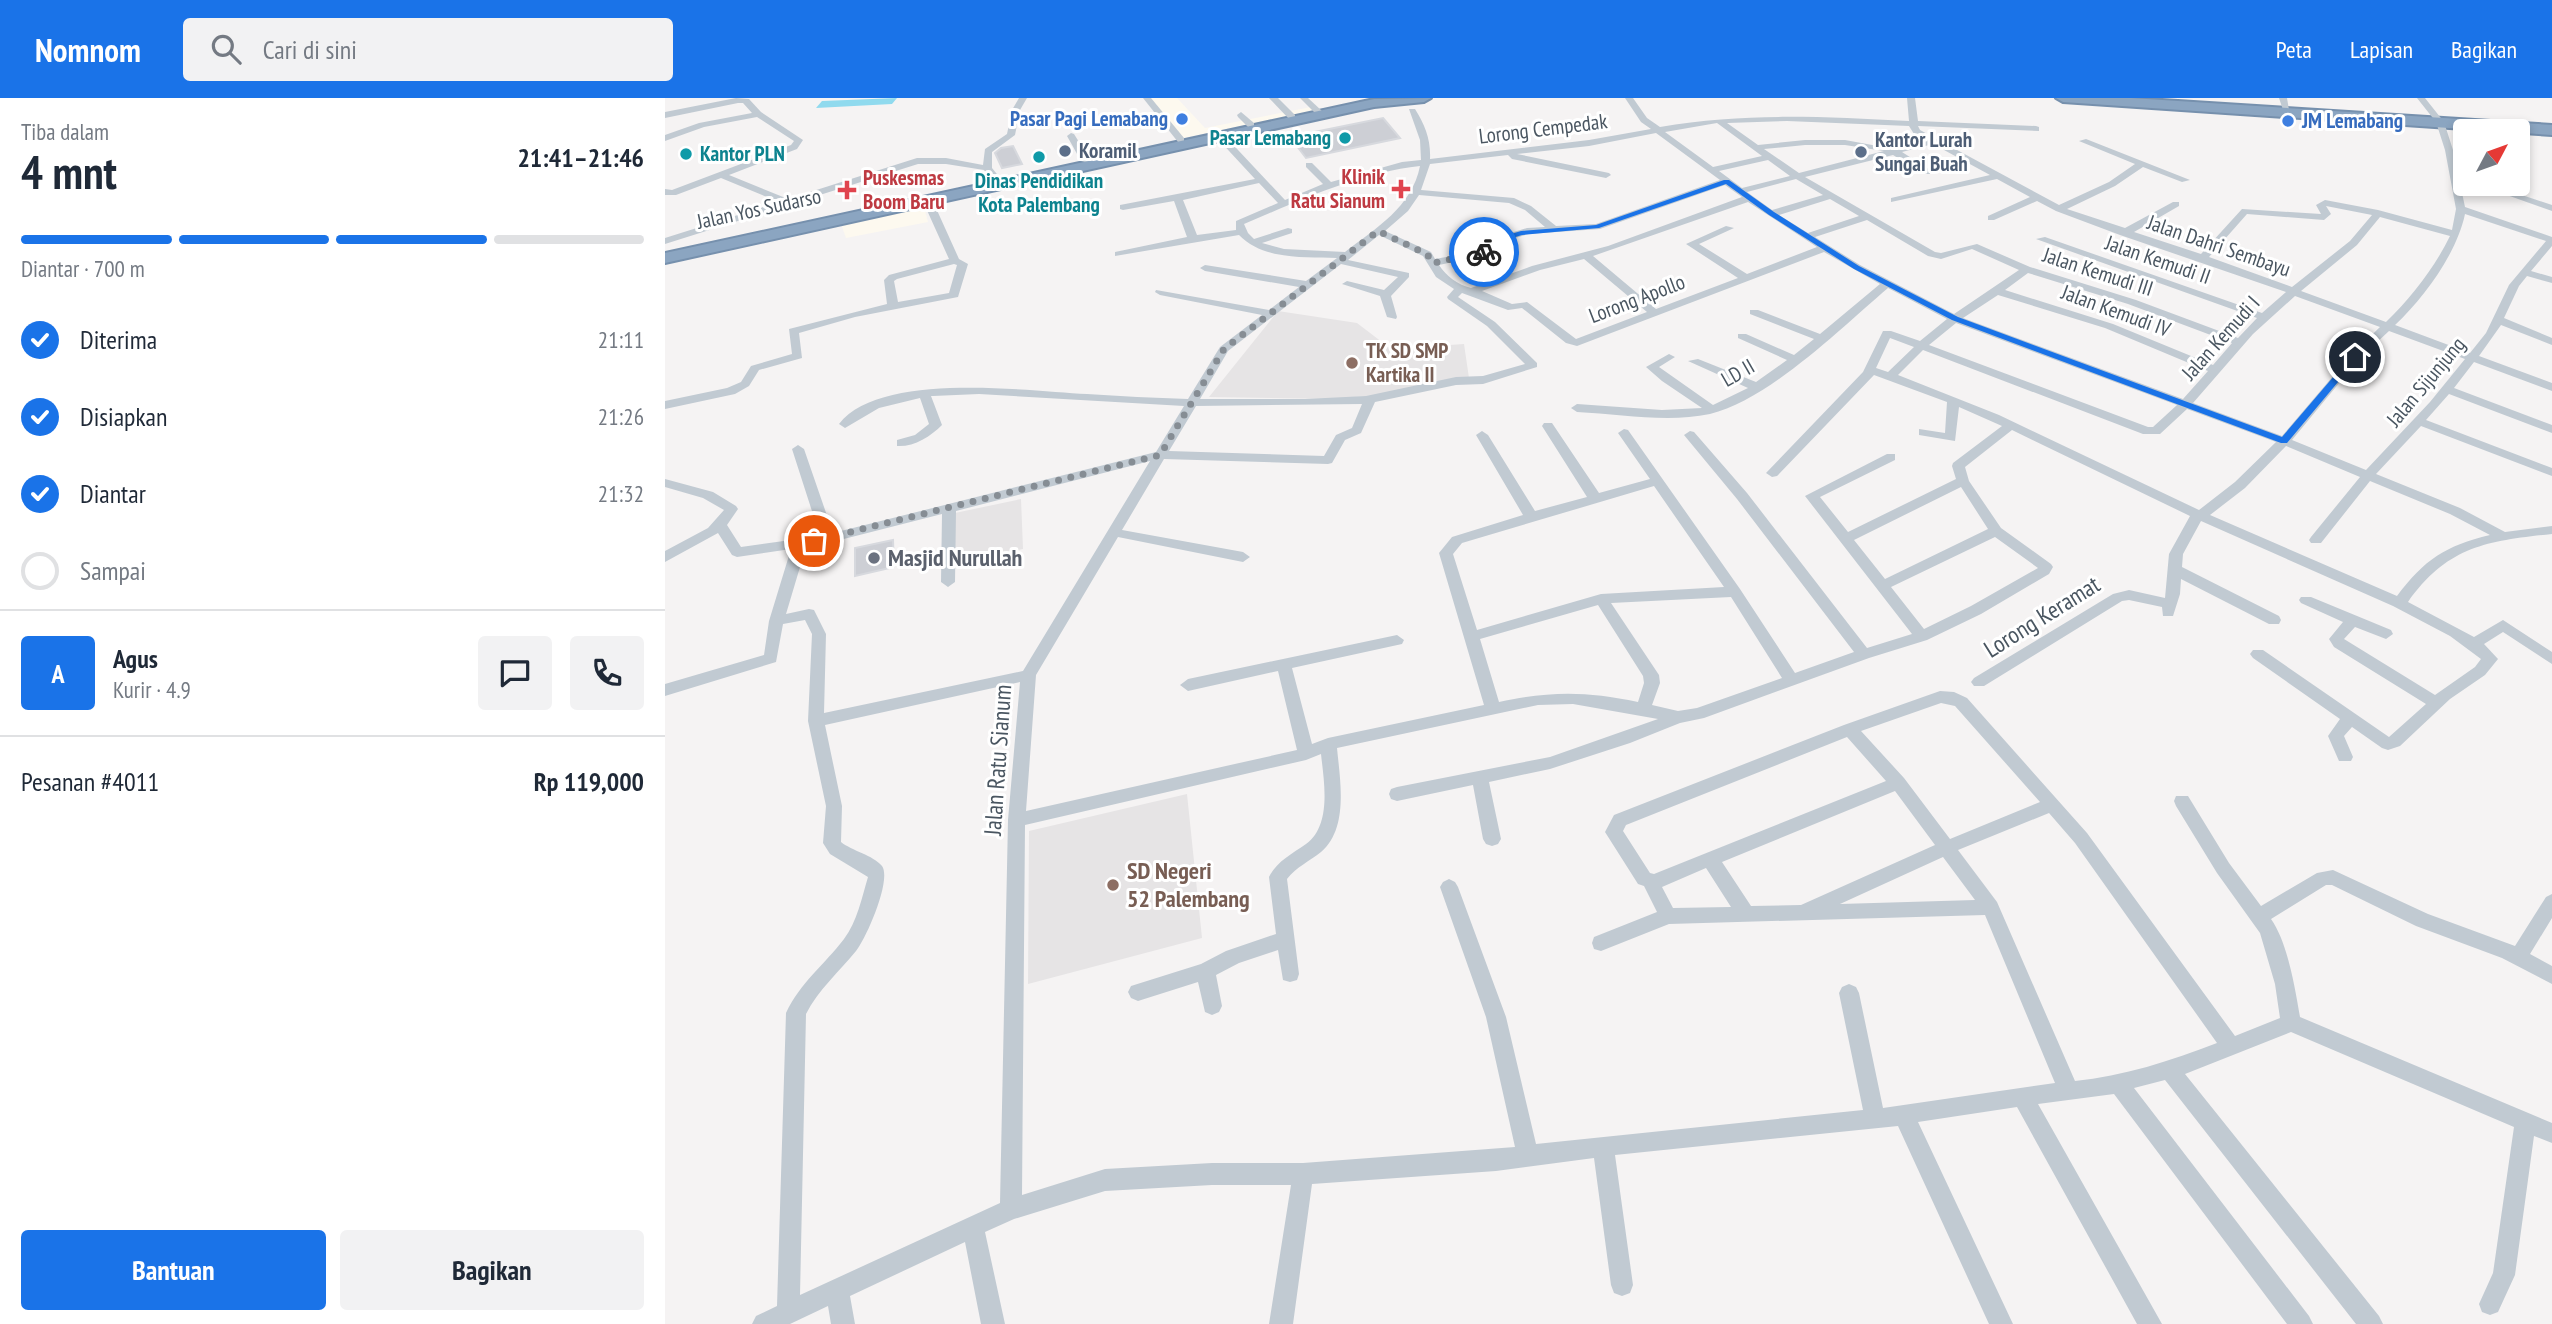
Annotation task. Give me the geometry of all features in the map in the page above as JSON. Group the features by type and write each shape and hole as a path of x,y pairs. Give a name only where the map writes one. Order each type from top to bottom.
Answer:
{"highway":[{"path":"1323,110 1355,98"},
{"path":"1323,110 1376,101 1424,98"},
{"path":"994,178 1220,136 1376,101 1412,111 1416,106 1436,98"},
{"path":"2063,98 2438,120"},
{"path":"2141,98 2284,103 2550,130"},
{"name":"Jalan Yos Sudarso","path":"665,256 927,198 994,178 1181,140 1246,120 1273,121 1323,110"}],"street":[{"path":"665,241 901,164 946,161 988,151 1011,135 1016,110 1023,98"},
{"path":"1147,98 1181,140"},
{"path":"1273,98 1292,117"},
{"path":"1304,98 1309,106 1323,110"},
{"path":"1629,98 1640,116 1771,214 1825,248 1955,318 2284,441 2455,511 2501,535"},
{"path":"1911,98 1914,124"},
{"path":"2421,98 2438,120 2453,158"},
{"path":"665,115 738,100 746,101 758,114 799,142 673,193 665,192"},
{"path":"1412,111 1423,130 1428,161"},
{"path":"665,138 702,125 758,114"},
{"name":"Lorong Cempedak","path":"1242,232 1239,223 1329,185 1391,168 1428,161 1503,159 1534,148 1589,143 1656,129 1719,121 1787,118 2036,129"},
{"path":"1719,121 1795,175 1934,255 1941,256 1973,246 2026,269"},
{"name":"Jalan Dahri Sembayu","path":"1914,124 1915,131 1932,142 2059,209 2390,326 2552,387"},
{"path":"1071,136 1086,161"},
{"path":"1220,136 1284,204"},
{"path":"2083,141 2185,180"},
{"path":"1754,148 1806,142 1854,145 1894,151 1927,172"},
{"path":"845,424 848,419 873,408 924,394 975,391 1193,401 1370,400 1459,381 1483,380 1533,365 1491,324 1452,297 1536,268 1587,256 1795,175 1932,142"},
{"path":"988,151 994,178"},
{"path":"1711,170 1768,157"},
{"path":"1503,159 1606,175"},
{"path":"946,161 994,178"},
{"name":"Jalan Ratu Sianum","path":"1011,1209 1017,820 1028,675 1224,349 1401,213 1416,192 1428,161"},
{"path":"2059,209 2112,184 2143,163"},
{"path":"1308,165 1329,185"},
{"path":"720,175 788,202"},
{"path":"1894,200 1995,177"},
{"path":"1123,207 1262,180"},
{"path":"1433,263 1482,253 1487,244 1521,233 1597,227 1727,181"},
{"path":"1416,192 1511,200 1528,208 1553,229"},
{"path":"1771,214 1829,195"},
{"path":"2201,514 2240,485 2284,441 2355,357 2390,326 2425,283 2456,234 2461,196"},
{"path":"2516,196 2552,208"},
{"path":"927,198 955,261"},
{"path":"1178,198 1193,239"},
{"path":"1991,218 2036,198"},
{"path":"2202,259 2245,211 2324,217 2326,214 2321,205 2325,203 2378,213 2456,234"},
{"path":"2124,233 2176,204"},
{"path":"2461,209 2552,240"},
{"name":"Jalan Kemudi I","path":"1921,345 2156,431 2187,404 2239,342 2264,317 2292,291 2356,243 2378,213"},
{"path":"1807,236 1867,217"},
{"path":"1729,228 1691,244 1747,279"},
{"path":"1254,242 1288,231"},
{"path":"1378,231 1427,254 1443,278 1465,291"},
{"path":"1119,254 1242,232 1254,242 1275,252 1343,258 1405,275 1386,294"},
{"name":"Jalan Kemudi II","path":"2041,239 2264,317"},
{"name":"Jalan Sijunjung","path":"2316,540 2368,475 2420,422 2473,357 2491,334 2514,285 2552,240"},
{"name":"Lorong Apollo","path":"1465,291 1512,308 1523,304 1570,341 1577,343 1825,248"},
{"path":"1587,256 1653,313"},
{"path":"665,405 731,391 745,384 755,368 797,356 799,354 791,333 793,331 954,295 963,264 955,261 893,277 889,280 893,307"},
{"path":"1201,280 1209,269 1308,285"},
{"name":"Jalan Kemudi III","path":"1890,377 1921,345 1955,318 2000,292 2026,269 2132,302 2239,342"},
{"path":"2524,272 2552,280"},
{"name":"LD II","path":"1577,408 1686,413 1712,409 1757,387 1887,283"},
{"path":"1347,284 1386,294"},
{"path":"1160,292 1269,313"},
{"name":"Jalan Kemudi IV","path":"2000,292 2109,326 2217,371"},
{"path":"1386,294 1392,317"},
{"path":"1754,312 1820,338"},
{"path":"2498,320 2552,342"},
{"path":"1772,473 1868,372 1887,333 1921,345"},
{"path":"1742,336 1794,359"},
{"path":"1668,357 1652,367 1712,409"},
{"path":"1694,361 1757,387"},
{"path":"1868,372 1890,377 2009,425 2295,559 2400,603 2474,644 2489,655 2489,661 2391,744 2384,743 2258,654"},
{"path":"2447,389 2552,429"},
{"path":"901,443 919,438 936,425 924,394"},
{"path":"720,525 737,552 828,539 1160,455 1328,460 1340,438 1357,430 1370,400"},
{"path":"1923,432 1951,438 1953,401"},
{"path":"2420,422 2552,472"},
{"path":"1397,794 1550,763 1623,739 1678,717 1707,712 1864,654 1922,636 1976,610 2044,571 2046,567 1996,531 1963,481 1958,464 2009,425"},
{"path":"1548,426 1595,498"},
{"path":"1624,433 1735,592 1791,680"},
{"path":"1482,435 1530,515"},
{"path":"1690,435 1742,496 1864,654"},
{"path":"798,449 828,539"},
{"path":"1891,457 1812,495 1922,636"},
{"path":"1493,708 1446,553 1448,548 1465,537 1530,515 1657,481"},
{"path":"1845,539 1963,481"},
{"path":"665,483 708,495 731,509 730,515 720,525 665,557"},
{"path":"949,508 949,582"},
{"name":"Lorong Keramat","path":"1979,681 2118,597 2126,594 2169,608 2180,547 2194,520 2201,514"},
{"path":"2400,603 2419,577 2435,562 2501,535 2552,530"},
{"path":"1881,586 1996,531"},
{"path":"1112,532 1243,557"},
{"path":"665,690 770,658 776,621 800,543"},
{"path":"2174,569 2274,620"},
{"path":"1470,637 1601,599 1675,593 1735,592"},
{"path":"1601,599 1651,675 1652,683 1643,709"},
{"path":"2306,600 2386,634"},
{"path":"776,621 809,614 819,634 816,721 834,806 833,846 875,870 877,877 869,908 852,943 806,994 796,1013 788,1311"},
{"path":"2353,620 2336,639 2339,643 2437,703"},
{"path":"2474,644 2503,625 2552,659"},
{"path":"1188,685 1397,640"},
{"path":"1284,666 1306,754"},
{"path":"816,721 1028,675"},
{"path":"1668,916 1651,883 1644,879 1614,832 1616,823 1850,729 1940,697 1954,698 1961,702 2081,838 2231,1047"},
{"path":"1017,820 1306,754 1328,744 1538,699 1573,698 1678,717"},
{"path":"2345,757 2334,739 2335,734 2351,719"},
{"path":"1850,729 1898,783 1991,907 2069,1091"},
{"path":"1290,974 1278,877 1286,867 1316,846 1324,836 1333,799 1328,744"},
{"path":"1480,778 1492,839"},
{"path":"1651,883 1898,783"},
{"path":"2182,801 2274,943 2285,984 2291,1023"},
{"path":"1802,913 1948,847 2050,805"},
{"path":"1709,858 1747,915"},
{"path":"2259,917 2323,878 2333,877 2422,920 2499,947 2552,976"},
{"path":"1449,887 1496,1017 1528,1156"},
{"path":"2518,957 2552,902"},
{"path":"1601,943 1668,916 1991,907"},
{"path":"1138,992 1206,971 1233,957 1286,939"},
{"path":"1206,971 1212,1006"},
{"path":"1849,993 1875,1119"},
{"path":"764,1324 1011,1209 1105,1180 1212,1174 1303,1174 1528,1156 1904,1116 2118,1083 2169,1070 2291,1023 2552,1133"},
{"path":"2169,1070 2371,1324"},
{"path":"2118,1083 2301,1324"},
{"path":"2022,1096 2150,1324"},
{"path":"1904,1116 2001,1324"},
{"path":"2490,1304 2504,1275 2525,1122"},
{"path":"1603,1146 1622,1285"},
{"path":"1281,1324 1303,1174"},
{"path":"973,1227 993,1324"},
{"path":"837,1289 843,1324"}],"shaded area":[{"name":"Pasar Pagi Lemabang","path":"1150,98 1177,98 1205,128 1311,107 1313,111 1183,138"},
{"path":"923,203 928,222 846,238 840,221"},
{"name":"TK SD SMP Kartika II","path":"1278,311 1357,323 1391,349 1464,344 1469,378 1391,394 1331,399 1209,397"},
{"path":"1021,499 1023,549 954,563 955,513"},
{"name":"SD Negeri 52 Palembang","path":"1187,794 1202,938 1028,984 1029,831"}],"water":[{"path":"897,98 892,104 816,108 822,101"}],"building":[{"name":"Pasar Lemabang","path":"1383,118 1400,138 1306,158 1290,137"},
{"path":"1013,146 1022,164 1002,168 995,153 1001,148"},
{"name":"Masjid Nurullah","path":"893,540 894,567 855,576 855,548"}],"way so far":[{"path":"814,541 1160,455 1224,349 1378,231 1427,254 1433,263 1484,252"}],"place":[{"name":"Pasar Pagi Lemabang","path":"1182,119"},
{"name":"JM Lemabang","path":"2288,121"},
{"name":"Pasar Lemabang","path":"1345,138"},
{"name":"Koramil","path":"1065,151"},
{"name":"Kantor Lurah Sungai Buah","path":"1861,152"},
{"name":"Kantor PLN","path":"686,154"},
{"name":"Dinas Pendidikan Kota Palembang","path":"1039,157"},
{"name":"Klinik Ratu Sianum","path":"1401,189"},
{"name":"Puskesmas Boom Baru","path":"847,190"},
{"name":"TK SD SMP Kartika II","path":"1352,363"},
{"name":"Masjid Nurullah","path":"874,558"},
{"name":"SD Negeri 52 Palembang","path":"1113,885"}],"route":[{"path":"1484,252 1487,244 1521,233 1597,227 1727,181 1771,214 1856,267 1955,318 2284,441 2355,357"}]}
